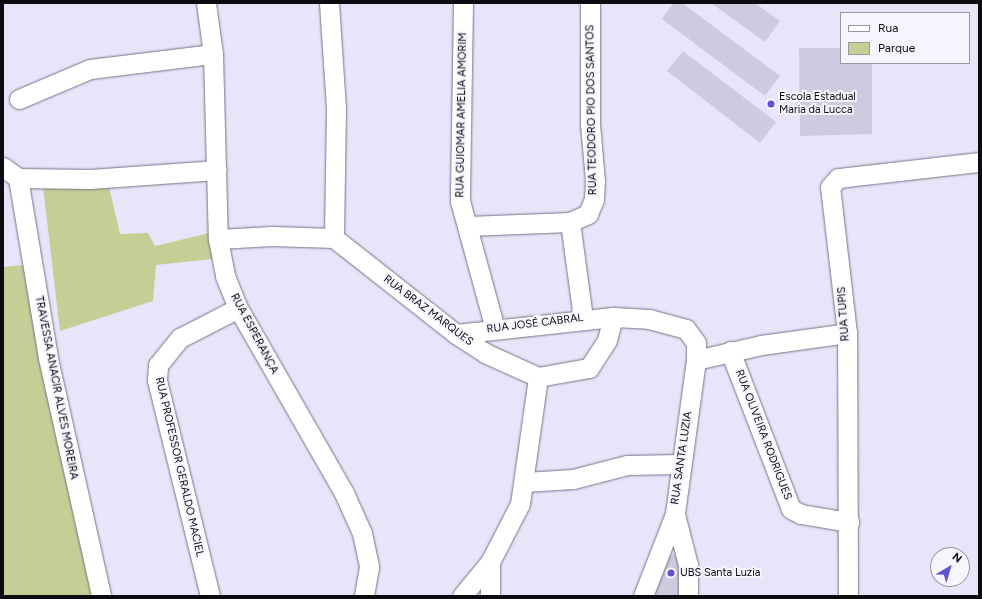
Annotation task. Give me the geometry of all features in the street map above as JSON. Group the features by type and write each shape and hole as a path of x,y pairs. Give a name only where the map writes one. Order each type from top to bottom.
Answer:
{"street":[{"name":"RUA ESPERANÇA","path":"206,3 213,54 218,239 225,276 238,308 344,492 362,533 369,567 364,596"},
{"path":"218,239 272,236 334,238 336,108 329,3"},
{"name":"RUA GUIOMAR AMELIA AMORIM","path":"463,3 460,201 495,329"},
{"name":"RUA TEODORO PIO DOS SANTOS","path":"468,226 570,222 588,214 594,199 590,3"},
{"path":"18,99 90,69 213,54"},
{"name":"RUA TUPIS","path":"848,596 849,522 847,333 831,192 833,181 881,172 979,162"},
{"path":"10,172 90,179 217,170"},
{"name":"TRAVESSA ANACIR ALVES MOREIRA","path":"10,172 48,358 101,596"},
{"path":"570,222 583,318"},
{"name":"RUA BRAZ MARQUES","path":"334,238 456,334 485,353 538,377"},
{"name":"RUA PROFESSOR GERALDO MACIEL","path":"210,596 157,380 158,365 180,338 238,308"},
{"path":"462,596 490,562 508,532 525,482 527,440 538,377 589,368 607,340 613,317 649,319 676,325 693,335 696,352 730,351 847,333"},
{"name":"RUA JOSÉ CABRAL","path":"456,334 583,318 613,317"},
{"name":"RUA OLIVEIRA RODRIGUES","path":"730,351 792,509 801,514 849,522"},
{"name":"RUA SANTA LUZIA","path":"688,596 688,565 675,514 679,464 696,352"},
{"path":"525,482 573,479 627,465 679,464"},
{"path":"643,596 675,514"},
{"path":"490,562 490,596"}],"green space":[{"path":"42,178 107,178 120,234 148,233 155,246 218,231 222,258 156,265 153,301 60,331"},
{"path":"32,264 101,596 3,596 3,267"}],"building":[{"path":"673,3 682,3 780,76 765,96 662,19"},
{"path":"711,3 755,3 780,21 765,42"},
{"path":"799,48 840,48 840,64 872,64 872,134 800,136"},
{"path":"683,51 776,122 760,143 667,71"},
{"name":"UBS Santa Luzia","path":"661,553 686,557 688,596 643,596"}],"place":[{"name":"Escola Estadual Maria da Lucca","path":"771,104"},
{"name":"UBS Santa Luzia","path":"671,573"}]}
